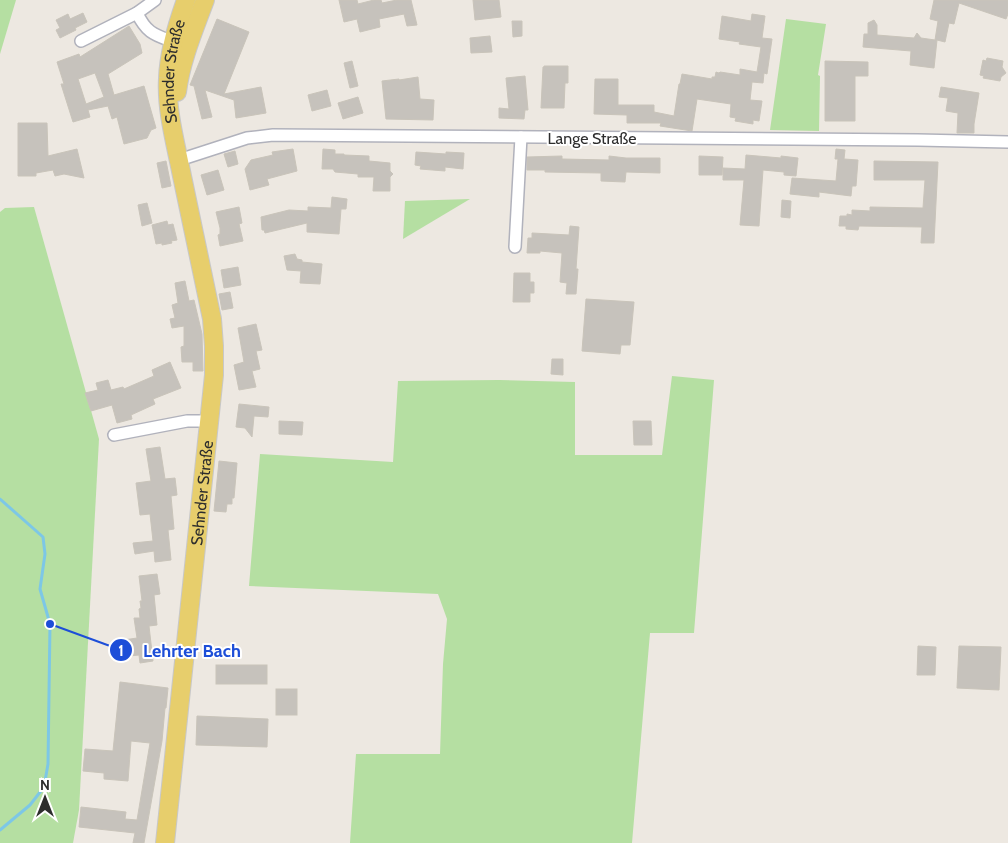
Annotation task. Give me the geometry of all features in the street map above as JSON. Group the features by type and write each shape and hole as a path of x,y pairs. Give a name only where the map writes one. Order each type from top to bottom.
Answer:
{"main road":[{"name":"Sehnder Straße","path":"180,44 186,0"},
{"name":"Sehnder Straße","path":"165,843 214,375 212,319 170,115 169,63 206,0"}],"street":[{"path":"81,41 137,14 155,0"},
{"path":"137,14 152,34 180,44"},
{"name":"Lange Straße","path":"178,152 260,136 1008,142"},
{"path":"515,247 522,137"},
{"path":"114,435 187,421 209,421"}],"green space":[{"path":"0,0 16,0 0,54"},
{"path":"786,19 826,24 818,75 820,76 819,131 770,130"},
{"path":"470,199 403,239 405,201"},
{"path":"34,207 99,439 79,810 73,843 0,843 0,212 5,208"},
{"path":"672,376 714,380 694,633 650,633 632,843 350,843 356,754 440,754 443,664 447,619 438,594 249,586 260,454 393,462 398,381 499,380 575,382 575,455 662,455"}],"building":[{"path":"339,0 357,0 358,4 374,0 381,0 382,3 411,0 417,25 407,26 404,14 379,19 380,27 360,32 357,19 344,22"},
{"path":"473,0 499,0 501,17 475,20"},
{"path":"934,0 1008,0 1008,14 1006,19 959,3 954,24 949,23 945,42 937,40 934,68 910,65 911,51 863,47 864,34 868,34 868,23 874,20 877,25 877,35 914,38 917,33 921,38 935,40 938,21 930,19"},
{"path":"83,13 87,22 60,38 56,30 60,28 56,20 68,14 70,19"},
{"path":"752,14 765,16 762,38 772,39 767,74 764,73 763,83 752,82 750,100 762,101 759,121 753,120 753,124 735,121 736,118 730,117 731,104 697,99 692,131 660,126 661,123 627,123 627,115 594,114 595,79 618,79 618,105 654,105 654,112 674,116 682,74 712,79 712,77 715,77 716,72 740,75 740,69 757,72 761,47 719,39 722,16 751,21"},
{"path":"217,19 249,32 224,94 261,87 266,113 236,118 234,100 205,90 212,117 202,119 194,86 190,85"},
{"path":"512,21 522,21 522,36 513,37"},
{"path":"129,26 140,44 142,53 108,74 114,95 144,86 156,128 151,130 147,138 124,144 117,117 112,119 108,106 88,110 90,117 73,122 61,84 64,84 57,62 79,54 80,57","holes":["95,73 104,97 86,104 78,79"]},
{"path":"490,36 492,52 471,53 470,38"},
{"path":"987,58 1003,61 1002,67 1006,73 1001,77 1000,81 983,78 984,76 980,75 983,60 986,61"},
{"path":"352,61 358,86 350,88 344,63"},
{"path":"825,61 868,62 868,76 855,76 855,121 825,121"},
{"path":"544,66 568,66 568,83 565,83 564,108 541,108"},
{"path":"525,76 528,110 525,110 524,119 499,118 499,108 509,109 506,78"},
{"path":"418,77 420,99 434,100 433,120 386,119 382,81"},
{"path":"941,87 979,93 974,133 957,133 958,113 946,111 948,98 939,97"},
{"path":"327,90 331,106 312,111 308,95"},
{"path":"358,97 363,113 343,119 338,103"},
{"path":"18,123 47,123 48,156 77,149 84,178 64,174 55,176 53,170 36,173 36,176 18,176"},
{"path":"293,149 297,171 267,179 269,185 250,190 245,169 251,160 273,155 272,152"},
{"path":"323,149 335,150 335,154 369,156 369,161 390,163 390,171 393,174 390,177 390,191 373,191 374,177 358,177 358,174 335,172 333,169 322,169"},
{"path":"836,149 845,150 844,159 858,160 856,186 852,186 851,196 819,192 819,197 790,194 792,178 836,181 838,159 835,159"},
{"path":"235,151 238,164 228,167 224,154"},
{"path":"416,152 464,153 463,169 445,167 445,171 420,169 421,166 415,165"},
{"path":"746,155 798,158 796,176 784,175 784,172 763,170 759,226 740,225 744,180 723,180 723,168 745,169"},
{"path":"562,156 562,159 609,160 609,156 660,158 660,173 626,172 625,182 601,181 601,173 527,170 527,157"},
{"path":"699,156 723,157 722,175 699,175"},
{"path":"166,161 171,186 162,188 157,163"},
{"path":"874,161 938,162 934,243 921,243 922,227 859,226 858,230 839,226 840,216 852,215 852,210 870,211 870,207 923,208 925,180 874,180"},
{"path":"218,170 224,190 207,195 201,175"},
{"path":"332,197 347,199 346,209 341,209 339,234 307,232 307,223 265,233 262,230 261,217 289,210 308,211 308,207 331,208"},
{"path":"782,200 791,201 790,218 781,217"},
{"path":"147,203 152,223 142,226 138,205"},
{"path":"239,207 242,223 239,224 243,241 220,246 218,235 220,234 220,228 216,212"},
{"path":"167,221 168,225 173,224 177,240 162,245 162,243 156,244 152,225"},
{"path":"570,226 579,227 576,294 566,294 567,283 560,282 562,253 540,251 540,253 527,253 528,238 532,238 532,233 569,235"},
{"path":"295,254 297,259 302,260 302,262 322,264 320,284 300,283 301,271 287,270 284,256"},
{"path":"238,267 241,285 224,288 221,270"},
{"path":"514,273 530,273 530,282 534,282 534,293 530,293 530,302 513,302"},
{"path":"185,281 189,301 194,300 202,334 203,371 193,371 193,362 182,362 181,347 184,346 184,326 172,328 170,319 175,318 172,305 178,303 175,283"},
{"path":"230,292 233,308 222,310 219,294"},
{"path":"586,299 634,302 630,345 621,345 620,354 582,351"},
{"path":"256,324 262,350 256,351 260,369 252,371 256,387 239,390 234,365 244,362 238,328"},
{"path":"552,359 563,359 563,375 551,374"},
{"path":"170,362 181,388 153,399 155,404 131,415 132,419 117,423 112,405 91,411 85,393 98,390 96,383 108,380 111,390 123,387 124,389 154,376 152,370"},
{"path":"239,404 269,407 268,417 254,416 252,437 245,428 236,427"},
{"path":"279,421 303,422 302,435 279,434"},
{"path":"633,421 651,421 652,445 634,445"},
{"path":"160,447 165,479 175,478 177,495 171,496 174,529 168,530 171,560 155,562 154,551 135,554 133,543 153,541 150,514 140,515 136,483 151,481 146,449"},
{"path":"219,461 237,463 234,498 232,498 232,504 227,504 226,512 214,511"},
{"path":"157,574 160,594 154,595 157,625 149,626 153,661 140,663 139,655 119,657 117,641 137,638 134,618 140,618 139,609 141,608 140,601 142,601 139,576"},
{"path":"918,646 936,647 935,675 917,675"},
{"path":"959,646 1001,647 999,690 957,688"},
{"path":"216,665 267,665 267,684 216,684"},
{"path":"120,682 168,688 162,741 144,843 133,843 135,833 79,827 81,807 126,812 125,819 137,820 150,743 131,741 128,781 104,779 104,773 83,771 85,749 113,751"},
{"path":"276,689 297,689 297,715 276,715"},
{"path":"197,716 268,719 267,747 196,745"}],"waterway":[{"path":"0,499 43,537 45,554 40,589 50,624 48,764 44,787 30,805 0,830"}],"place":[{"name":"Lehrter Bach","path":"50,624"}]}
